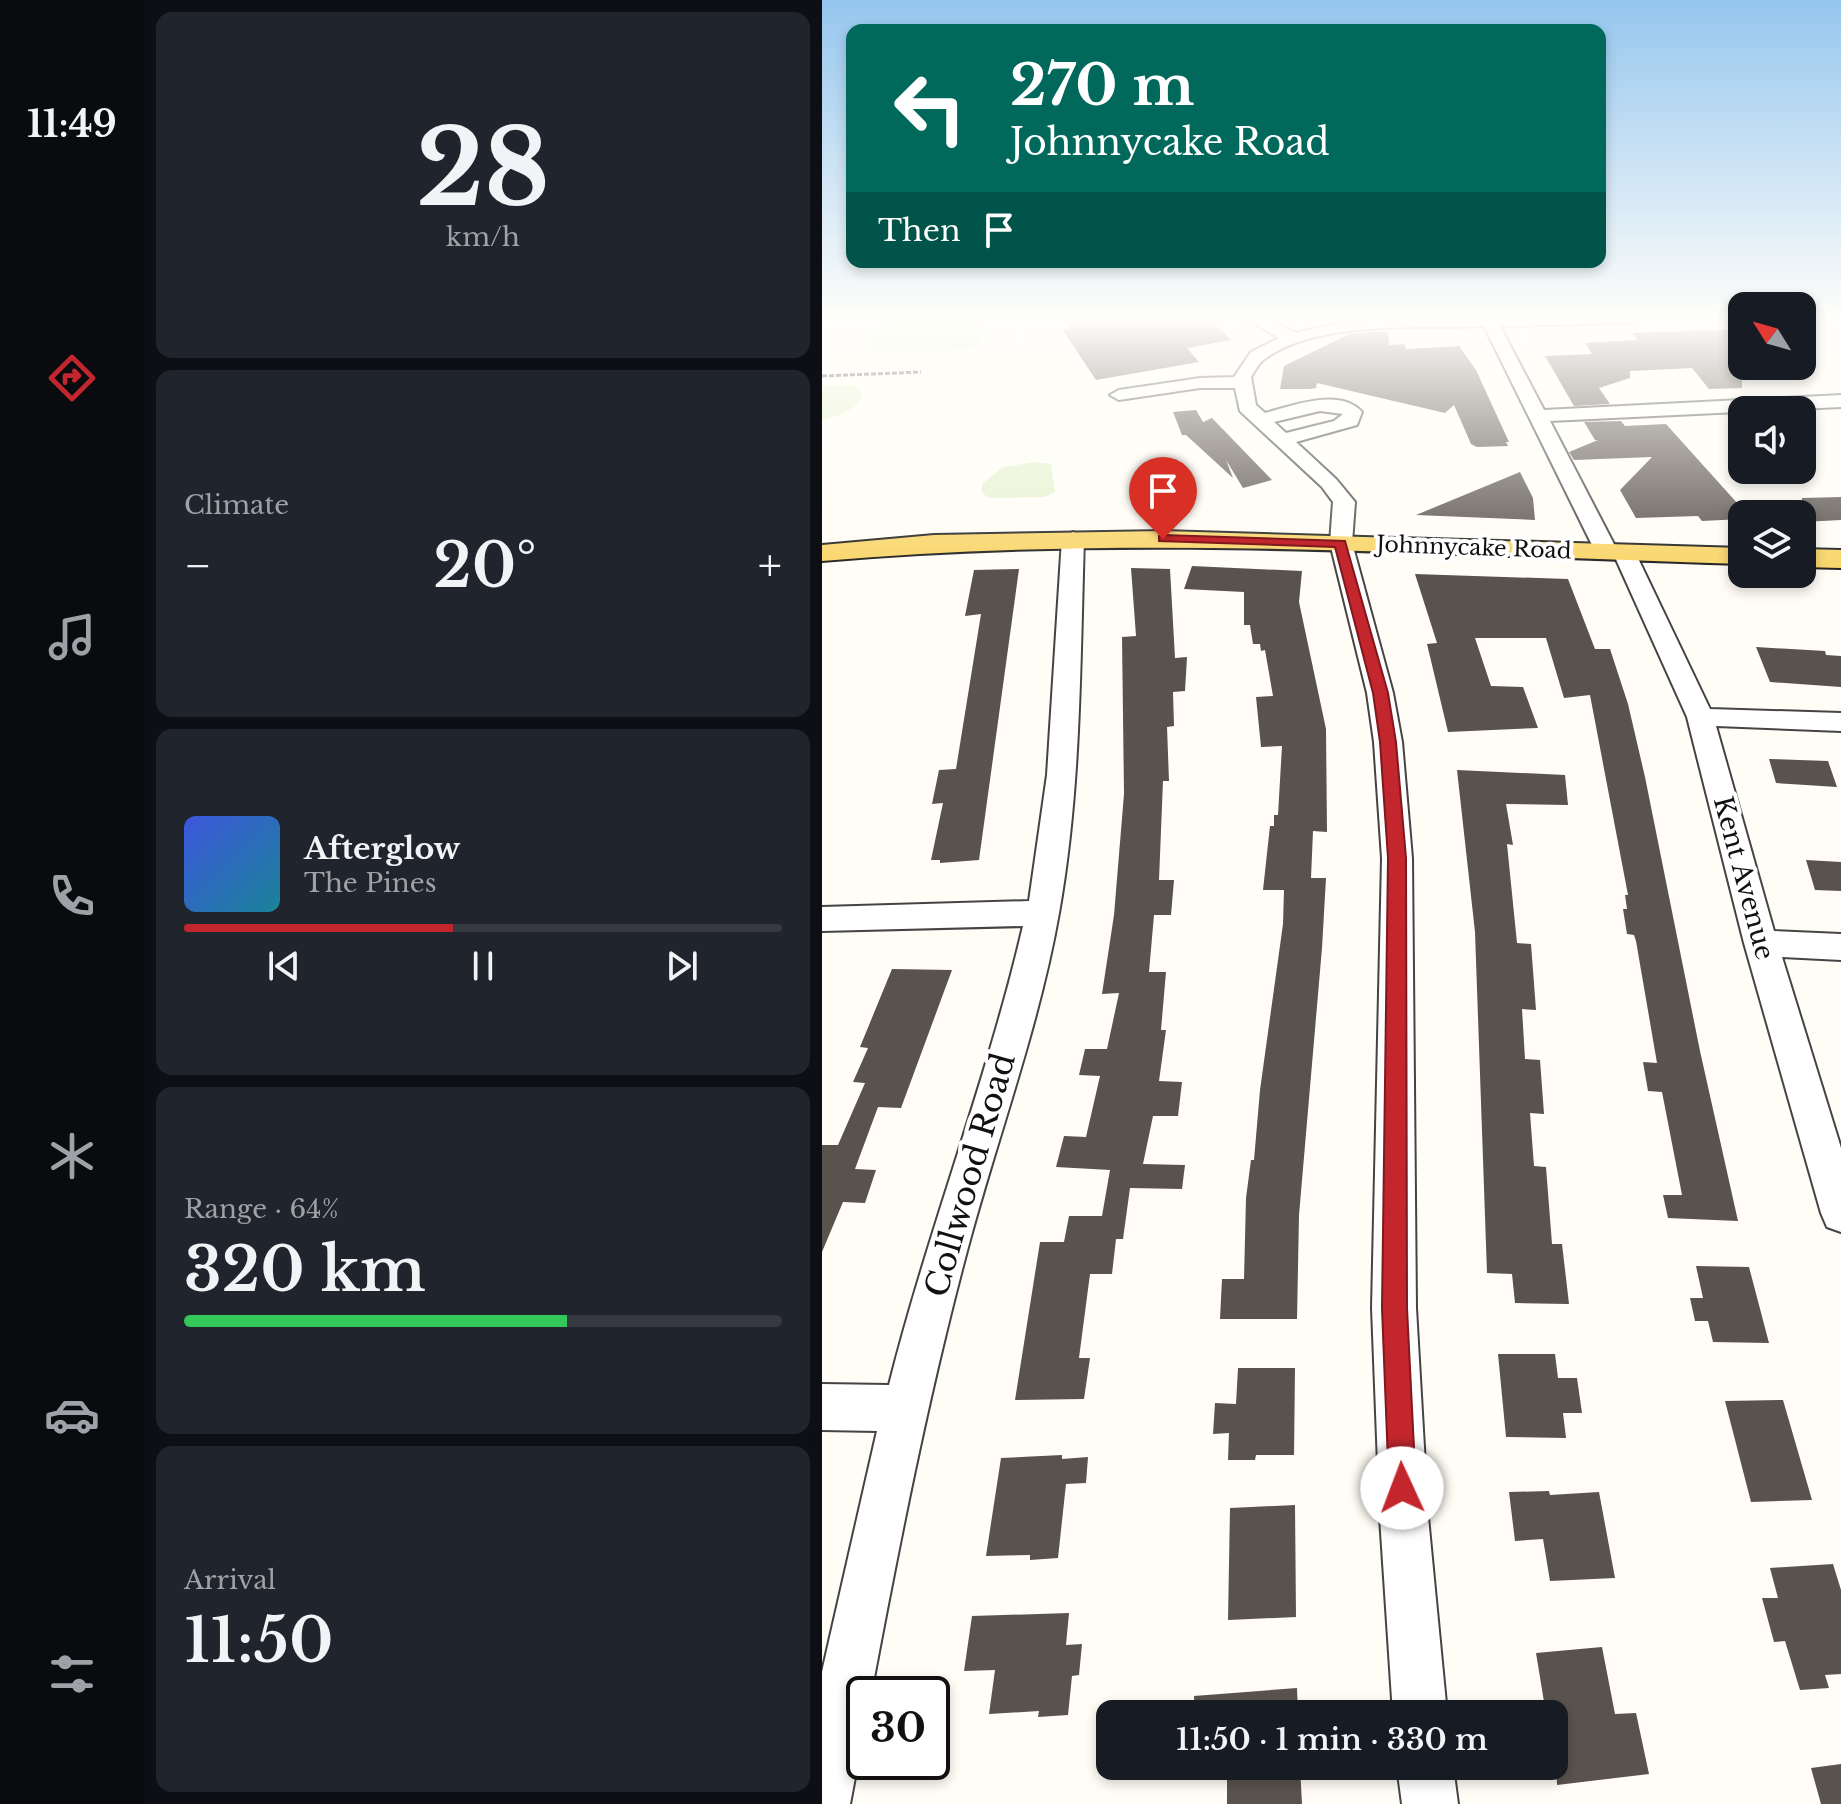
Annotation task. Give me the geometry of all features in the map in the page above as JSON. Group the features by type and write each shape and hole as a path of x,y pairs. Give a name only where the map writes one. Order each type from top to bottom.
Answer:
{"main road":[{"name":"Johnnycake Road","path":"822,553 934,543 1073,539 1341,543 1728,556"},
{"path":"1816,558 1841,559"}],"street":[{"path":"1245,402 1329,483 1344,502 1341,543 1380,693 1388,742 1396,845 1394,1308 1404,1517 1419,1700"},
{"name":"Kent Avenue","path":"1530,402 1663,631 1700,717 1761,943 1841,1213"},
{"path":"1537,416 1817,402"},
{"name":"Collwood Road","path":"822,1804 905,1408 938,1279 1043,913 1061,757 1073,539"},
{"path":"1700,717 1841,722"},
{"path":"822,919 1043,913"},
{"path":"1761,943 1841,947"},
{"path":"822,1407 905,1408"},
{"path":"1427,1780 1430,1804"}],"green space":[{"path":"822,402 858,402 846,412 822,420"},
{"path":"1035,462 1051,464 1055,492 1044,497 988,498 981,491 983,483 1003,467"}],"building":[{"path":"1399,402 1491,402 1508,446 1477,447 1471,444 1454,405 1445,413"},
{"path":"1572,402 1609,402 1574,406"},
{"path":"1196,410 1203,422 1212,418 1272,480 1243,488 1226,460 1233,478 1186,435 1182,435 1173,412"},
{"path":"1621,421 1625,426 1666,424 1734,500 1728,500 1728,520 1702,521 1698,516 1636,518 1620,490 1652,457 1574,460 1569,452 1598,440 1584,422"},
{"path":"1520,472 1533,498 1535,520 1416,515"},
{"path":"1841,497 1841,520 1816,521 1816,500 1802,498"},
{"path":"1192,566 1302,571 1299,602 1326,729 1327,832 1313,831 1311,878 1326,878 1299,1215 1297,1319 1220,1319 1222,1279 1244,1279 1246,1198 1251,1160 1254,1160 1260,1090 1283,924 1284,890 1263,890 1270,826 1274,826 1274,815 1278,815 1282,746 1261,747 1256,697 1273,696 1265,650 1261,651 1260,644 1253,644 1250,625 1244,625 1244,592 1184,589"},
{"path":"1131,568 1170,569 1175,658 1187,657 1185,691 1173,692 1174,726 1167,727 1169,781 1163,781 1159,880 1174,880 1171,915 1154,915 1149,972 1166,972 1161,1030 1166,1030 1159,1081 1182,1082 1178,1116 1153,1116 1143,1164 1185,1165 1182,1189 1130,1188 1123,1239 1116,1239 1112,1274 1090,1274 1079,1358 1090,1358 1084,1399 1015,1400 1040,1242 1064,1242 1069,1216 1102,1216 1110,1170 1056,1167 1064,1136 1086,1137 1100,1076 1079,1075 1085,1049 1107,1049 1119,993 1102,994 1114,915 1124,794 1122,637 1136,636"},
{"path":"1019,569 979,860 940,863 940,860 931,860 943,803 932,804 939,770 956,769 981,614 965,616 974,570"},
{"path":"1415,574 1568,579 1595,649 1610,649 1628,704 1645,777 1738,1221 1668,1218 1663,1195 1682,1195 1662,1092 1648,1091 1643,1062 1657,1063 1636,941 1634,935 1627,934 1623,909 1627,909 1625,895 1628,895 1590,695 1564,698 1546,638 1475,638 1491,686 1523,687 1538,728 1448,732 1427,644 1437,643"},
{"path":"1756,647 1825,651 1826,655 1841,656 1841,687 1770,682"},
{"path":"1769,759 1828,761 1837,787 1776,783"},
{"path":"1457,770 1565,775 1568,805 1506,804 1513,845 1507,844 1517,943 1531,944 1536,1010 1522,1009 1525,1059 1540,1060 1544,1114 1530,1113 1534,1166 1546,1167 1552,1244 1562,1244 1569,1304 1515,1303 1512,1274 1487,1273 1475,932"},
{"path":"1806,860 1841,862 1841,891 1815,890"},
{"path":"892,969 952,970 901,1108 878,1107 855,1169 876,1170 865,1203 843,1202 822,1252 822,1145 838,1145 865,1083 853,1082 868,1048 860,1047"},
{"path":"1696,1266 1749,1267 1769,1343 1713,1342 1708,1321 1695,1321 1690,1298 1703,1298"},
{"path":"1498,1354 1555,1354 1558,1378 1577,1378 1582,1413 1563,1413 1566,1438 1506,1437"},
{"path":"1238,1368 1295,1368 1294,1455 1256,1455 1255,1460 1228,1460 1229,1433 1213,1434 1215,1403 1236,1404"},
{"path":"1783,1400 1812,1500 1751,1502 1725,1401"},
{"path":"1062,1455 1062,1459 1088,1457 1086,1483 1066,1484 1058,1558 1030,1560 1030,1555 986,1556 1001,1458"},
{"path":"1549,1491 1550,1495 1599,1492 1615,1578 1550,1581 1543,1539 1515,1541 1509,1492"},
{"path":"1295,1505 1296,1617 1228,1620 1230,1508"},
{"path":"1833,1564 1841,1590 1841,1674 1825,1675 1829,1688 1800,1690 1785,1641 1774,1642 1762,1598 1778,1598 1770,1568"},
{"path":"1069,1613 1066,1645 1082,1644 1079,1675 1072,1676 1068,1715 1038,1717 1039,1711 989,1714 995,1670 964,1671 972,1616"},
{"path":"1602,1647 1615,1714 1636,1713 1649,1774 1557,1785 1557,1780 1568,1780 1568,1700 1544,1700 1536,1653"},
{"path":"1297,1688 1297,1700 1194,1700 1194,1696"},
{"path":"1841,1764 1841,1804 1821,1804 1811,1768"},
{"path":"1227,1780 1301,1780 1302,1804 1227,1804"}],"route":[{"path":"1163,539 1341,543 1380,693 1388,742 1397,858 1394,1308 1402,1488"}]}
